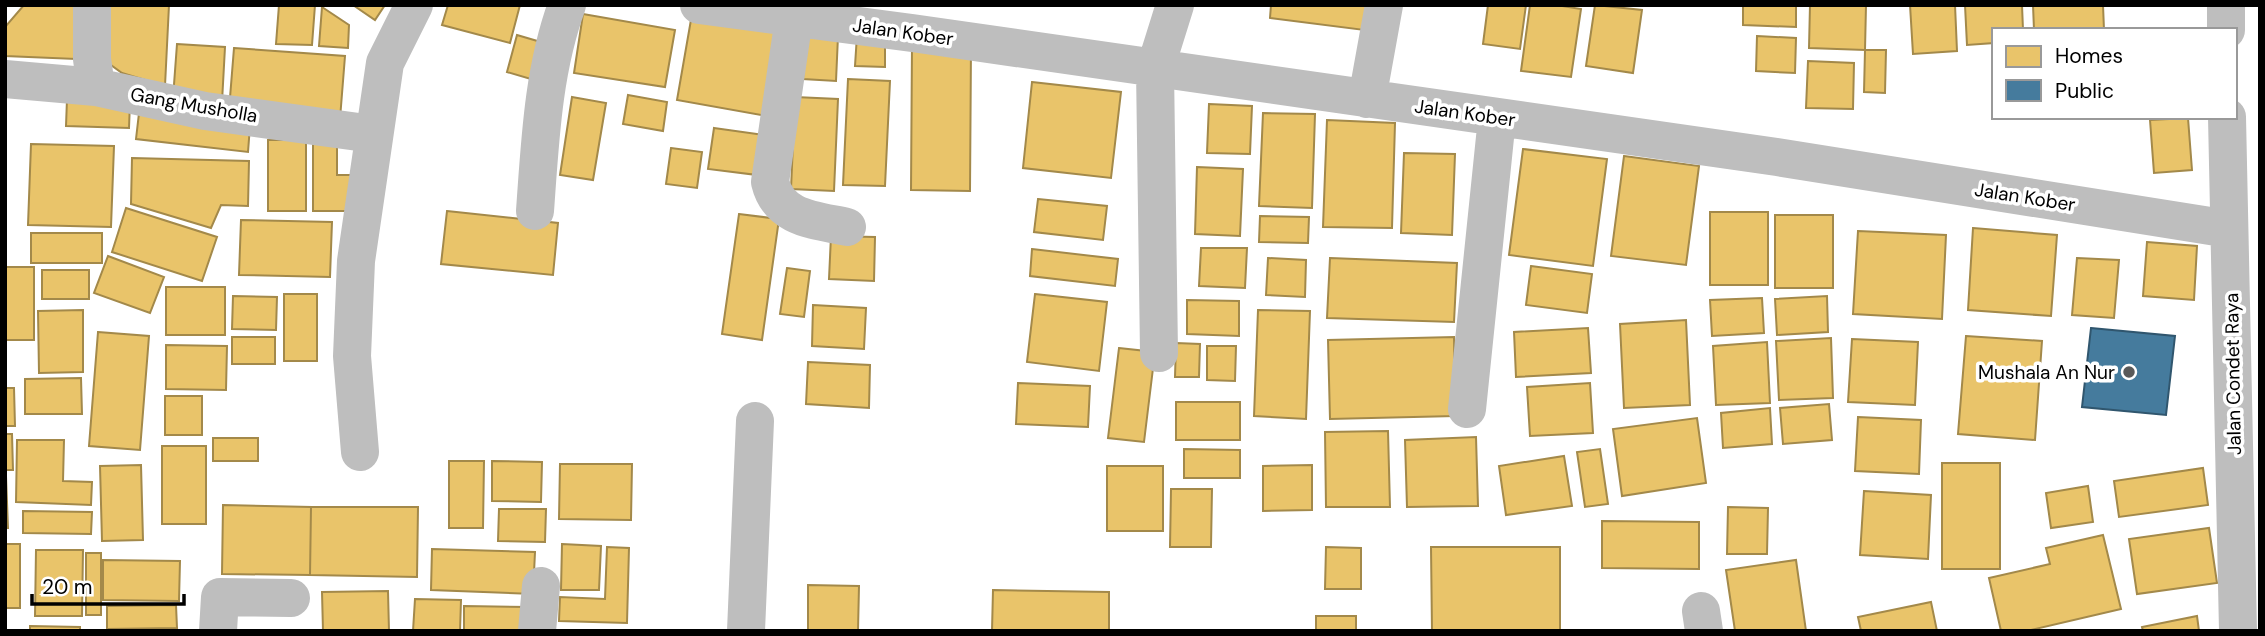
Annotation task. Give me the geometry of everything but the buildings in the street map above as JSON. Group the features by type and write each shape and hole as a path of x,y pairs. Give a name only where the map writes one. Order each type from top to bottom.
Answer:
{"street":[{"path":"92,5 92,59 96,87"},
{"path":"360,452 352,356 356,261 384,63 414,5"},
{"path":"535,211 546,96 556,35 567,5"},
{"name":"Jalan Kober","path":"699,5 1777,157 2229,229"},
{"path":"1159,353 1155,69 1175,5"},
{"path":"1367,99 1384,5"},
{"path":"2225,5 2226,28"},
{"path":"794,18 770,182 774,196 786,209 808,219 847,227"},
{"name":"Gang Musholla","path":"5,79 96,87 205,111 373,134"},
{"path":"1467,409 1497,118"},
{"name":"Jalan Condet Raya","path":"2227,119 2229,229 2246,300 2245,628"},
{"path":"746,631 755,421"},
{"path":"537,631 541,586"},
{"path":"218,631 220,597 291,598"}],"place":[{"name":"Mushala An Nur","path":"2129,372"}]}
